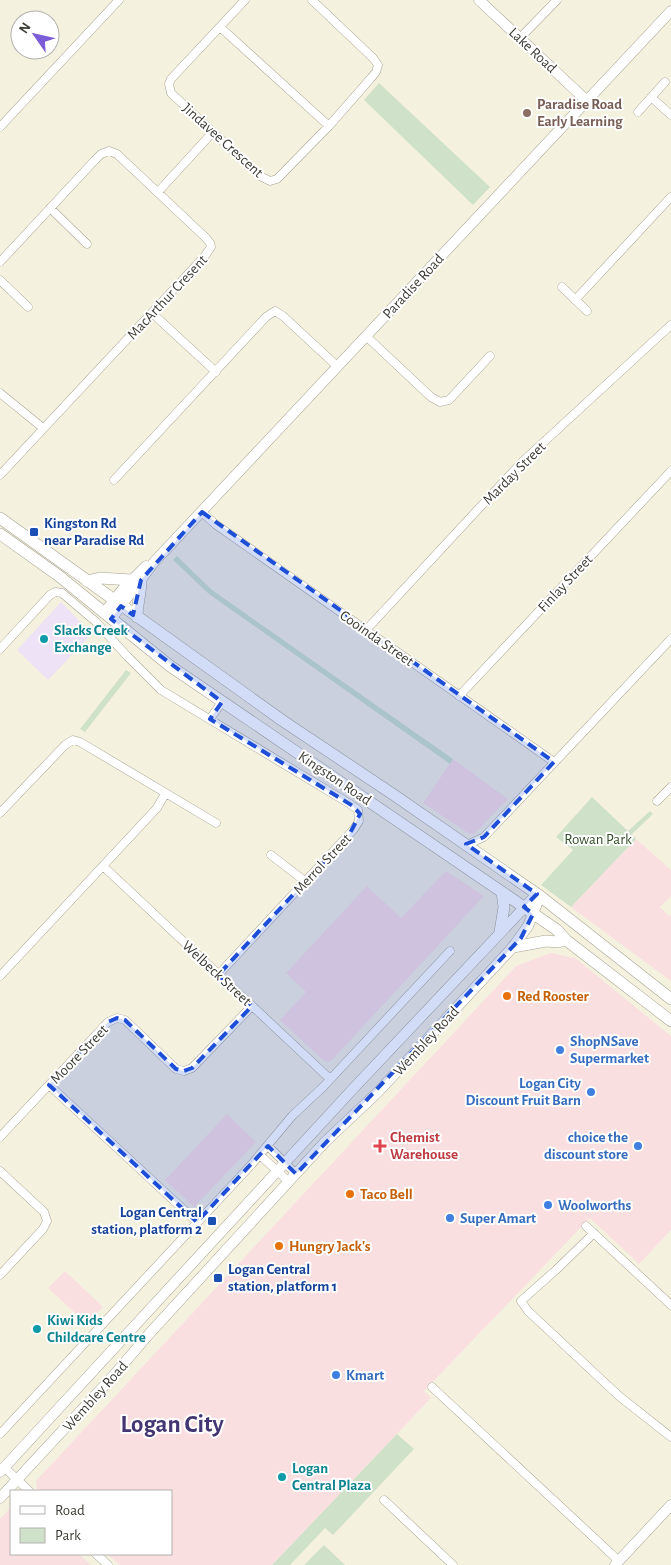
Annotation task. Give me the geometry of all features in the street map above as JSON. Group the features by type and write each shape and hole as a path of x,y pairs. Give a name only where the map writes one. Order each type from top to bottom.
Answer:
{"main road":[{"name":"Lake Road","path":"479,0 587,101"},
{"name":"Paradise Road","path":"107,616 136,580 202,512 671,11"},
{"name":"Kingston Road","path":"0,518 310,740 539,895 671,999"},
{"name":"Kingston Road","path":"0,534 59,576 158,658 529,910 671,1021"},
{"path":"87,581 100,578 136,580 141,590 137,617"},
{"path":"500,932 504,907 502,892"},
{"name":"Wembley Road","path":"2,1470 500,932 529,910 539,895"},
{"name":"Wembley Road","path":"0,1498 325,1142 378,1092 513,947 525,932 529,910"},
{"path":"513,947 546,941 558,942 566,940"},
{"path":"617,1563 671,1505"}],"street":[{"path":"0,127 119,0"},
{"name":"Jindavee Crescent","path":"245,0 171,79 169,84 171,93 260,176 270,181 277,179 329,126 372,78 378,65 312,0"},
{"path":"520,38 557,0"},
{"path":"220,27 329,126"},
{"path":"638,112 665,82"},
{"path":"651,97 671,116"},
{"path":"158,192 213,132"},
{"name":"MacArthur Cresent","path":"0,262 95,160 101,154 109,151 120,157 158,192 206,238 211,247 204,257 0,476"},
{"path":"575,300 671,197"},
{"path":"50,208 87,244"},
{"path":"0,280 28,307"},
{"path":"562,287 587,311"},
{"path":"114,480 266,317 275,311 283,316 338,367"},
{"path":"152,313 216,372"},
{"name":"Marday Street","path":"366,630 521,463 671,326"},
{"path":"366,336 431,397 440,402 449,400 490,356"},
{"path":"0,393 43,428"},
{"name":"Finlay Street","path":"459,696 671,470"},
{"name":"Cooinda Street","path":"202,512 554,762"},
{"name":"Merrol Street","path":"0,649 50,595 56,592 65,595 86,612 156,686 350,804 359,812 359,820 354,829 218,975"},
{"path":"467,845 484,836 671,639"},
{"path":"210,719 222,702"},
{"path":"0,813 64,745 73,740 80,742 216,823"},
{"path":"657,801 671,787"},
{"path":"0,976 157,808 165,794"},
{"path":"479,854 484,836"},
{"path":"270,855 306,882"},
{"name":"Welbeck Street","path":"103,866 330,1079"},
{"path":"0,1434 260,1155 292,1116 330,1079 450,951"},
{"name":"Moore Street","path":"0,1137 108,1022 117,1018 125,1020 176,1069 184,1072 192,1068 252,1006"},
{"path":"49,1085 197,1222"},
{"path":"268,1146 282,1167 293,1178"},
{"path":"260,1155 282,1167"},
{"path":"0,1171 44,1212 47,1221 43,1229 0,1275"},
{"path":"586,1226 671,1305"},
{"path":"594,1233 521,1301 528,1311 619,1396 671,1437"},
{"path":"432,1387 617,1563"},
{"path":"2,1470 28,1490"},
{"path":"384,1500 453,1565"},
{"path":"97,1555 108,1565"}],"highlighted area":[{"path":"202,512 554,762 484,837 466,844 537,894 524,907 533,914 521,938 296,1174 268,1146 197,1222 49,1085 108,1022 117,1018 125,1020 176,1069 184,1071 192,1068 252,1006 218,975 349,835 360,814 353,806 210,719 222,702 111,619 121,606 133,615 141,580"}],"shaded area":[{"name":"Slacks Creek Exchange","path":"61,602 92,634 48,680 17,650"},
{"path":"453,759 508,799 474,834 468,833 423,803"},
{"path":"636,839 671,870 671,896 660,907 669,916 671,915 671,981 571,907"},
{"path":"446,871 484,896 332,1060 329,1062 324,1061 280,1020 306,992 286,973 367,886 401,918"},
{"path":"551,953 575,958 671,1036 671,1230 639,1264 590,1218 424,1391 431,1398 272,1565 120,1565 108,1555 172,1555 172,1490 38,1490 36,1481 516,966"},
{"path":"227,1114 256,1142 194,1207 165,1180"},
{"path":"65,1271 103,1307 87,1324 48,1288"},
{"path":"10,1508 10,1555 80,1555 91,1565 0,1565 0,1519"}],"green space":[{"path":"379,83 490,187 473,205 364,100"},
{"path":"177,556 212,590 453,759 450,764 209,594 173,560"},
{"path":"126,670 131,673 85,732 80,729"},
{"name":"Rowan Park","path":"592,797 628,831 650,811 653,814 632,834 636,839 571,907 541,885 573,850 556,837"},
{"path":"397,1434 414,1449 333,1535 325,1528 290,1565 272,1565"},
{"path":"324,1545 345,1565 304,1565"}],"place":[{"name":"Paradise Road Early Learning","path":"527,113"},
{"name":"Kingston Rd near Paradise Rd","path":"34,532"},
{"name":"Slacks Creek Exchange","path":"44,639"},
{"name":"Red Rooster","path":"507,996"},
{"name":"ShopNSave Supermarket","path":"560,1050"},
{"name":"Logan City Discount Fruit Barn","path":"591,1092"},
{"name":"Chemist Warehouse","path":"380,1146"},
{"name":"choice the discount store","path":"638,1146"},
{"name":"Taco Bell","path":"350,1194"},
{"name":"Woolworths","path":"548,1205"},
{"name":"Super Amart","path":"450,1218"},
{"name":"Logan Central station, platform 2","path":"212,1221"},
{"name":"Hungry Jack's","path":"279,1246"},
{"name":"Logan Central station, platform 1","path":"218,1278"},
{"name":"Kiwi Kids Childcare Centre","path":"37,1329"},
{"name":"Kmart","path":"336,1375"},
{"name":"Logan Central Plaza","path":"282,1477"}],"district":[{"name":"Logan City","path":"172,1423"}]}
